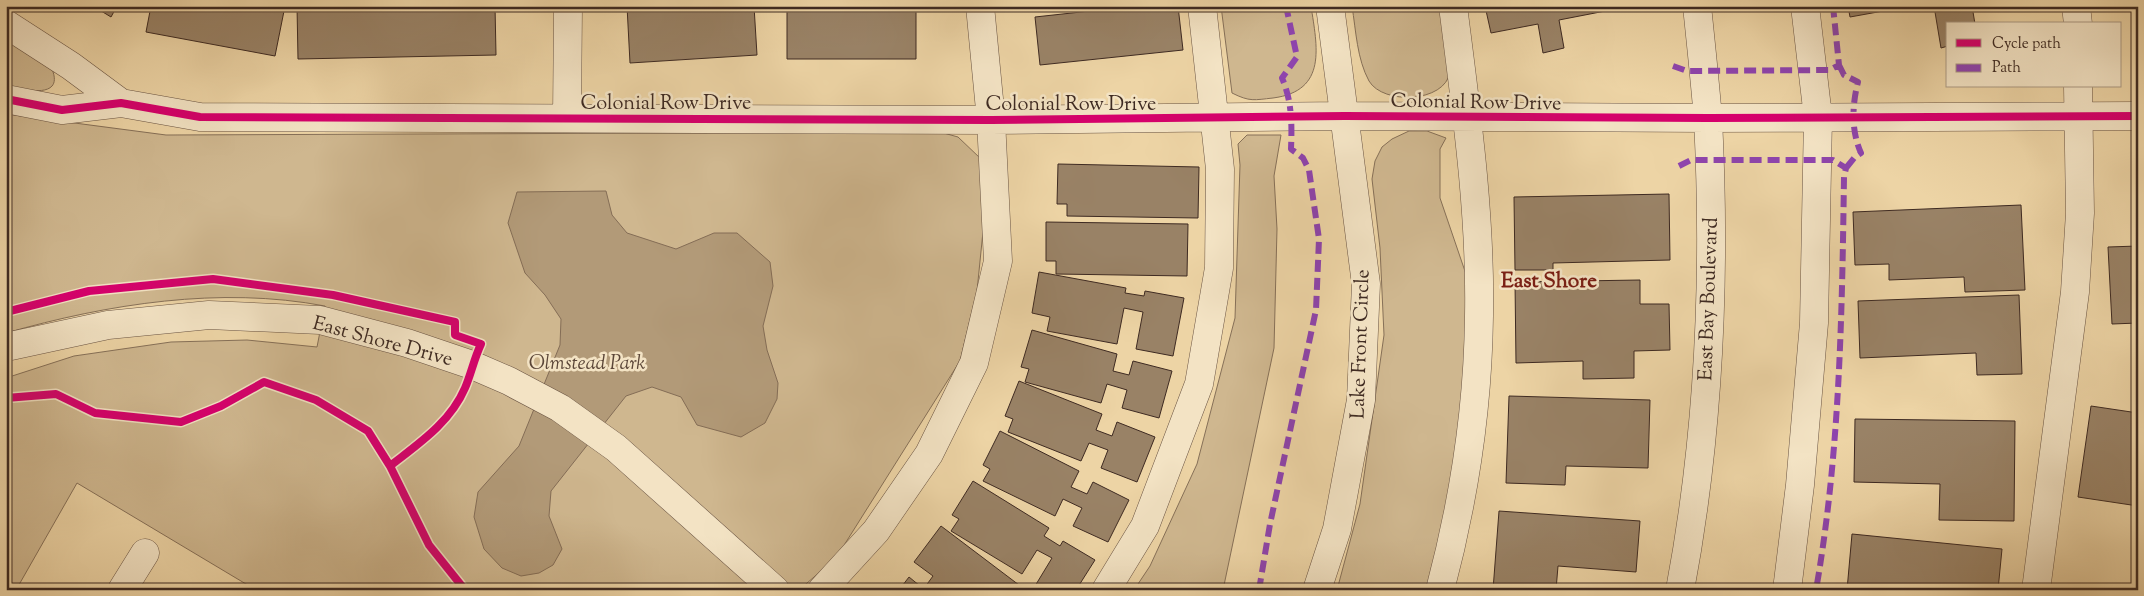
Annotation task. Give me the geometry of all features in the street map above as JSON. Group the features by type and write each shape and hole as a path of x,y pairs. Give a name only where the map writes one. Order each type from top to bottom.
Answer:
{"street":[{"path":"567,118 568,6"},
{"path":"822,590 876,531 929,454 974,363 998,261 991,120 980,6"},
{"path":"1106,590 1145,526 1199,384 1219,268 1220,169 1216,118 1202,6"},
{"name":"Lake Front Circle","path":"1317,590 1338,529 1361,400 1366,284 1330,6"},
{"path":"1440,590 1452,543 1469,451 1478,359 1479,280 1467,118 1453,6"},
{"name":"East Bay Boulevard","path":"1680,590 1689,540 1702,426 1710,307 1711,241 1708,118 1697,6"},
{"path":"1787,590 1800,485 1814,323 1818,117 1805,6"},
{"path":"2076,6 2078,22"},
{"name":"Colonial Row Drive","path":"6,24 71,66 121,103"},
{"path":"2036,590 2076,292 2080,214 2078,88"},
{"name":"Colonial Row Drive","path":"6,99 62,110 121,103 200,117 991,120 1345,116 1467,118 2138,116"},
{"name":"East Shore Drive","path":"6,347 108,326 209,314 320,320 407,343 472,364 560,408 616,448 775,590"},
{"path":"122,590 145,553"}],"green space":[{"path":"1221,6 1311,6 1315,36 1315,64 1311,76 1303,86 1291,94 1273,98 1252,100 1232,93"},
{"path":"1352,6 1442,6 1450,66 1446,82 1437,90 1426,95 1413,97 1399,97 1376,89 1369,81 1362,64"},
{"path":"6,39 52,69 54,79 52,86 40,91 6,86"},
{"name":"Olmstead Park","path":"6,114 166,135 940,132 958,137 980,158 987,192 977,291 960,361 836,558 799,590 256,590 77,483 16,590 6,590 6,378 74,356 171,342 247,340 317,347 325,306 285,300 245,298 164,301 84,314 6,333"},
{"path":"1409,131 1427,131 1446,138 1440,149 1440,198 1468,280 1467,367 1453,491 1429,590 1337,590 1360,504 1384,335 1380,248 1372,179 1375,161 1382,147 1392,139"},
{"path":"1247,135 1281,135 1274,176 1277,229 1274,348 1223,590 1134,590 1150,566 1197,464 1235,318 1240,165 1238,144"}],"shaded area":[{"path":"606,191 612,215 627,233 676,249 714,233 737,233 770,262 773,286 763,326 767,350 778,383 777,399 765,423 741,437 697,425 681,397 652,387 626,396 551,491 549,516 562,549 553,565 539,573 521,576 502,568 484,549 474,517 478,492 519,446 560,345 561,319 545,295 525,273 508,223 517,192"}],"building":[{"path":"93,6 117,6 111,17"},
{"path":"151,6 285,6 275,56 146,32"},
{"path":"297,6 495,6 496,55 298,59"},
{"path":"627,6 754,6 757,55 630,63"},
{"path":"787,6 916,6 916,59 787,59"},
{"path":"1136,6 1178,6 1183,50 1040,65 1035,17"},
{"path":"1485,6 1631,6 1559,20 1564,48 1543,53 1538,24 1491,33"},
{"path":"1848,6 1911,6 1850,17"},
{"path":"1934,6 1972,6 1975,22 1946,22 1946,47 1941,48"},
{"path":"1058,164 1199,167 1198,218 1067,216 1067,204 1057,204"},
{"path":"1669,194 1670,260 1553,263 1553,270 1515,270 1514,197"},
{"path":"2021,205 2025,290 1965,292 1964,277 1889,280 1889,264 1855,265 1853,212"},
{"path":"1046,222 1188,224 1187,276 1056,274 1056,261 1046,261"},
{"path":"2138,246 2138,323 2112,324 2108,247"},
{"path":"1039,272 1126,288 1125,293 1144,296 1145,291 1184,298 1173,356 1136,349 1143,312 1124,308 1117,344 1047,331 1050,317 1032,313"},
{"path":"1640,280 1640,304 1669,304 1670,350 1634,351 1634,378 1583,379 1583,361 1516,363 1515,282"},
{"path":"2019,295 2022,374 1977,375 1976,353 1860,358 1858,301"},
{"path":"1032,330 1117,354 1113,371 1129,375 1133,361 1172,371 1159,418 1122,408 1127,390 1107,384 1101,403 1025,382 1029,369 1021,367"},
{"path":"1019,381 1102,414 1096,430 1112,436 1117,422 1155,437 1137,482 1101,468 1108,450 1089,443 1081,461 1008,432 1013,419 1005,416"},
{"path":"1509,396 1650,400 1648,468 1566,466 1565,485 1506,483"},
{"path":"2091,406 2138,413 2138,506 2078,497"},
{"path":"1855,419 2015,421 2014,521 1939,520 1940,484 1854,482"},
{"path":"1000,431 1079,471 1071,487 1087,494 1093,482 1129,500 1108,542 1073,526 1082,508 1063,499 1055,516 983,481 990,469 983,465"},
{"path":"973,481 1049,528 1044,536 1060,546 1063,541 1095,560 1076,590 1041,590 1035,586 1052,558 1037,550 1022,574 951,531 959,519 952,515"},
{"path":"1499,511 1640,521 1636,572 1558,566 1556,590 1493,590"},
{"path":"941,526 1019,585 1016,590 929,590 925,587 933,576 914,562"},
{"path":"1852,534 2002,549 1998,590 1847,590"},
{"path":"909,577 925,590 899,590"}],"marked path":[{"path":"1259,590 1270,524 1316,310 1319,239 1309,170 1303,158 1291,149 1291,113 1288,95 1282,78 1297,57 1286,6"},
{"path":"1673,66 1687,71 1830,70 1839,65 1833,6"},
{"path":"1839,65 1844,75 1858,82 1853,118 1855,136 1861,153 1846,168"},
{"path":"1679,166 1691,160 1833,160 1846,168 1844,177 1841,332 1835,436 1824,539 1816,590"}],"cycle path":[{"path":"6,99 62,110 121,103 200,117 991,120 1345,116 1708,118 2138,116"},
{"path":"6,312 89,291 213,279 333,295 455,322 455,335 481,344 465,388 451,412 442,422 422,441 390,466"},
{"path":"6,398 56,394 95,413 181,422 221,406 264,382 316,400 368,431 390,466 429,545 465,590"}],"district":[{"name":"East Shore","path":"1549,280"}]}
